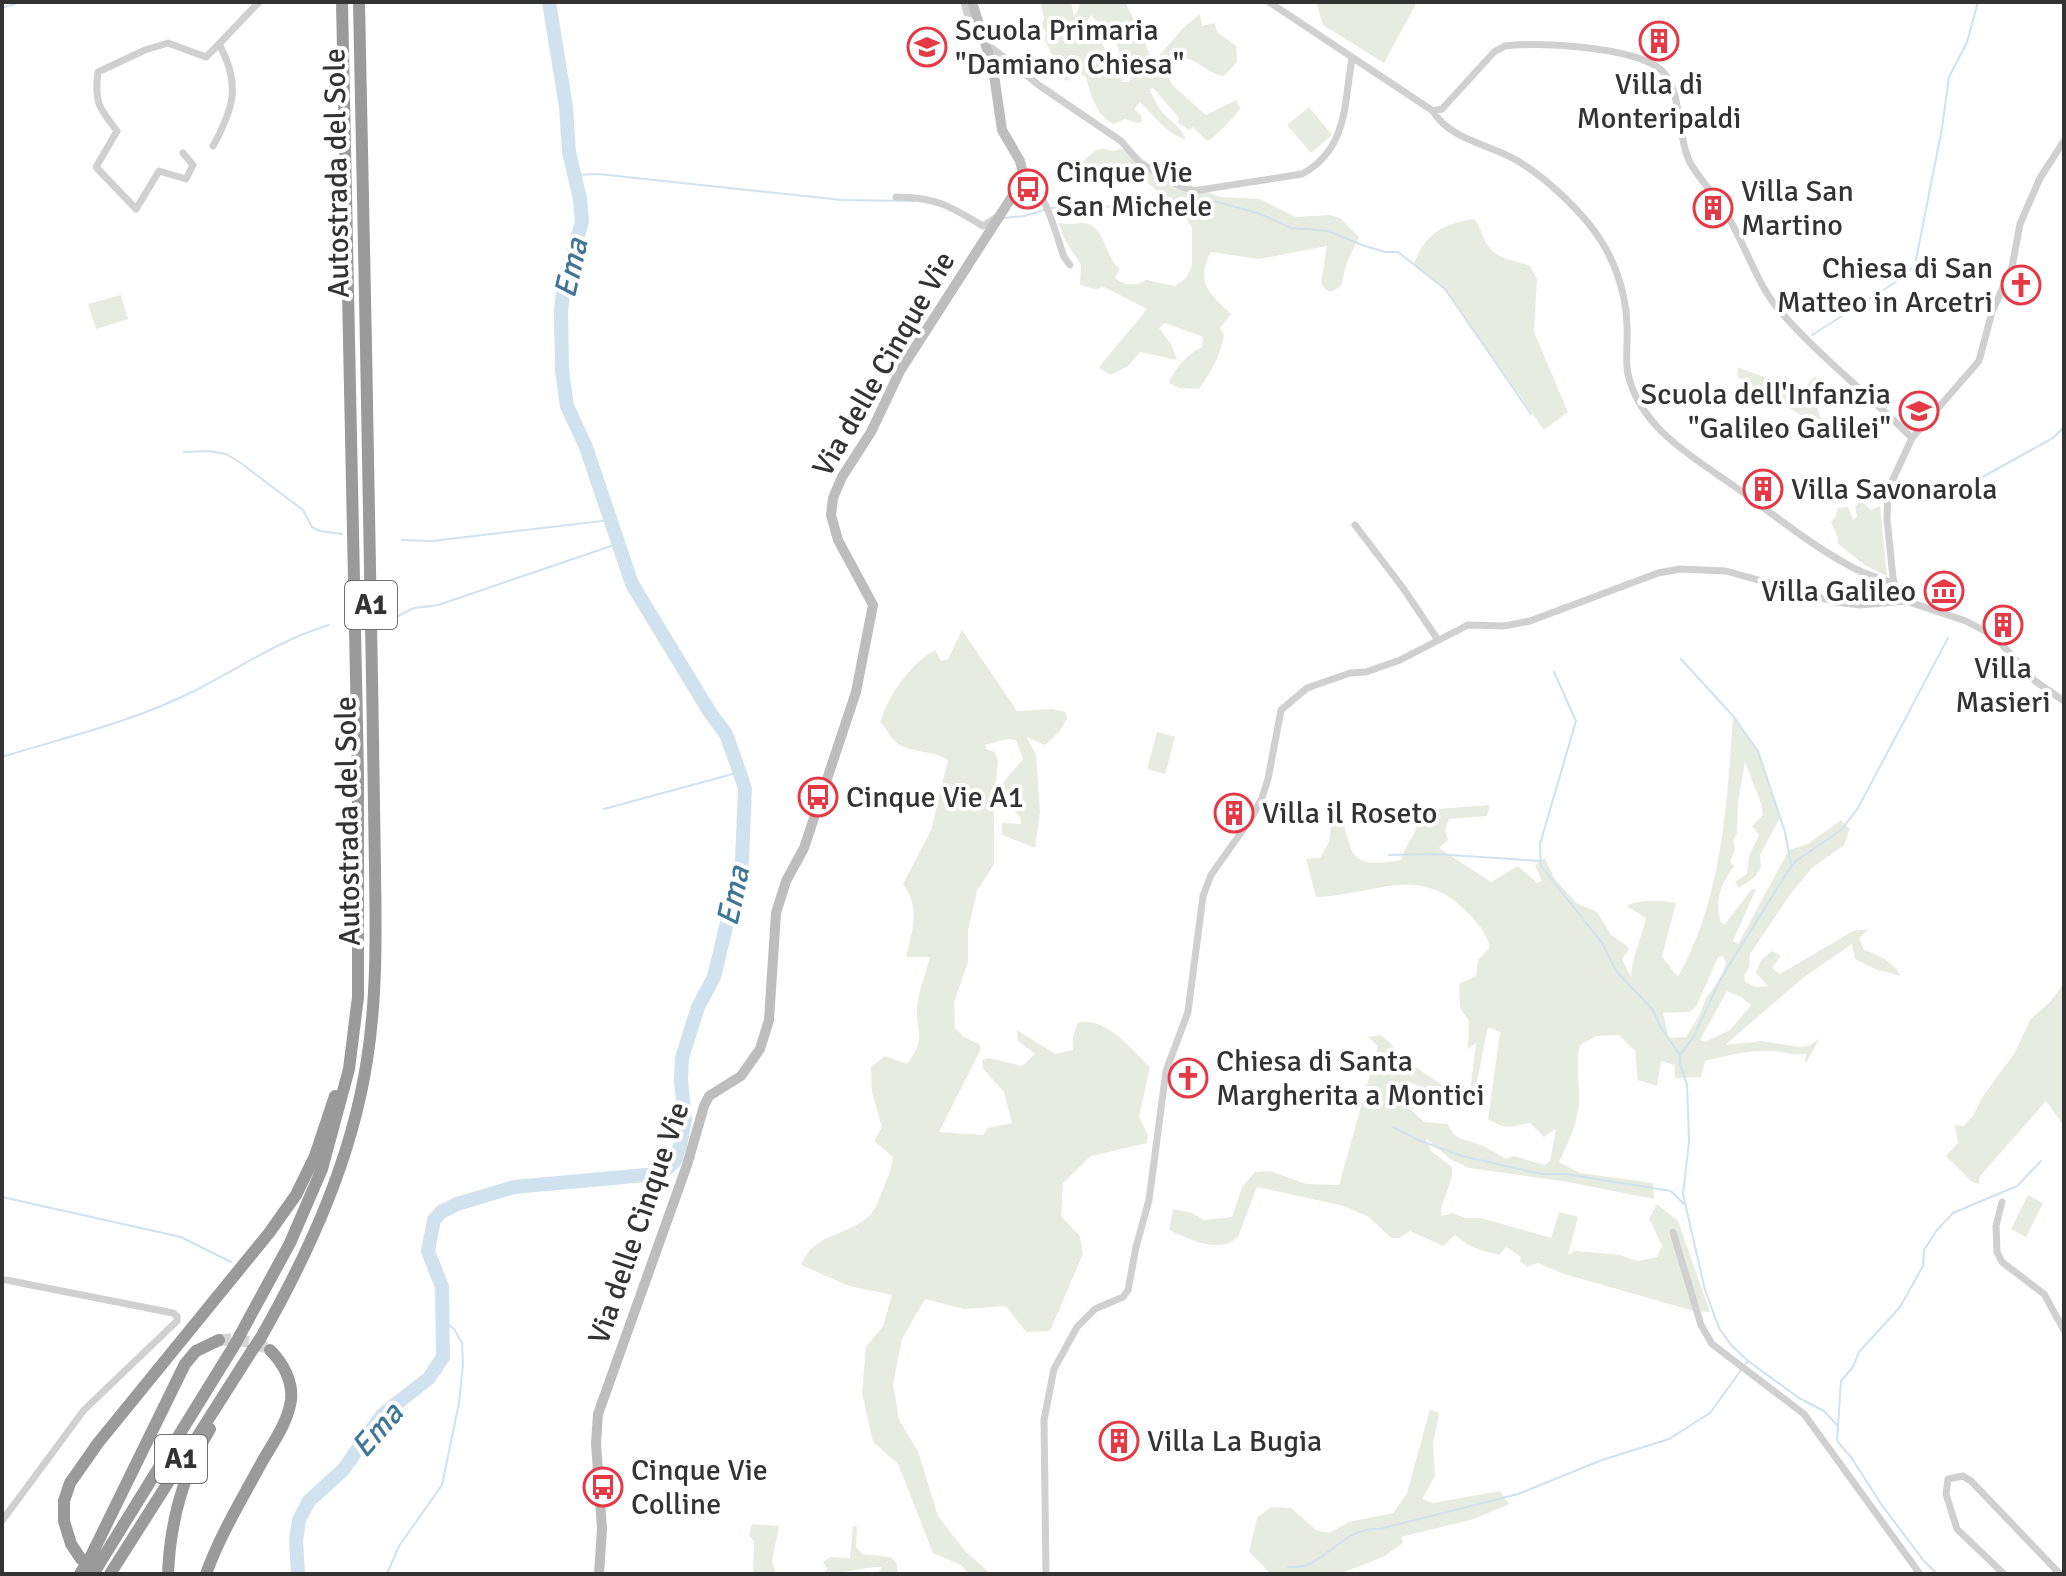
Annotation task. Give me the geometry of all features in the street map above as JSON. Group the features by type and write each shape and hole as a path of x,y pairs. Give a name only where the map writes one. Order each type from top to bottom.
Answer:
{"highway":[{"name":"Autostrada del Sole","path":"90,1564 237,1340 280,1264 317,1182 346,1081 359,958 359,835 342,2"},
{"name":"Autostrada del Sole","path":"110,1573 256,1344 301,1261 349,1141 367,1061 376,957 359,2"},
{"path":"90,1564 67,1535 64,1501 70,1483 98,1443 269,1233 296,1195 325,1130 354,1027"},
{"path":"80,1574 90,1564 178,1376 196,1351 219,1340"},
{"path":"168,1574 179,1499 193,1458 247,1367 256,1344"},
{"path":"206,1574 236,1509 288,1416 291,1397 289,1381 285,1368 270,1350"}],"street":[{"path":"183,153 193,165 186,179 159,171 136,209 96,167 117,131 98,107 98,72 168,43 206,57 259,2"},
{"path":"964,2 969,21 986,46 1121,141 1140,163 1193,191 1302,174 1317,166 1331,152 1339,134 1352,58"},
{"path":"972,2 993,68 1002,130 1023,167 1024,178 1032,182 1040,193 1064,257 1070,265"},
{"path":"1269,2 1433,111 1438,120 1472,141 1523,164 1578,212 1602,241 1616,270 1627,321 1627,372 1652,422 1698,464 1788,526 1851,567 1895,584"},
{"path":"213,146 230,116 234,93 230,63 219,44"},
{"path":"1433,111 1442,109 1494,52 1505,46 1591,48 1630,56 1658,67 1670,80 1690,164 1727,215 1773,301 1841,372 1912,438"},
{"path":"1898,601 1887,519 1888,490 1912,438 1975,368 1992,312 2012,267 2020,224 2040,178 2064,141"},
{"name":"Via delle Cinque Vie","path":"599,1574 602,1529 596,1443 598,1414 687,1165 706,1099 741,1076 760,1049 769,1020 776,913 786,881 804,848 863,662 873,605 838,540 831,515 833,498 842,477 871,432 900,371 1024,178"},
{"name":"Via delle Cinque Vie","path":"896,197 924,197 956,210 983,226 999,216"},
{"path":"1355,525 1438,640"},
{"path":"1046,1574 1044,1420 1054,1369 1077,1327 1095,1309 1123,1297 1128,1290 1149,1200 1166,1071 1188,1012 1203,896 1211,875 1262,798 1281,710 1307,688 1350,673 1374,669 1468,625 1504,626 1530,621 1669,570 1726,571 1836,602 1860,605 1906,601 1966,621 1994,636 2035,681 2064,701"},
{"path":"2002,1202 1996,1226 1997,1252 2002,1262 2044,1294 2064,1330"},
{"path":"1673,1232 1701,1325 1712,1344 1804,1414 1920,1574"},
{"path":"2,1521 84,1410 177,1321 173,1313 6,1280"},
{"path":"2004,1574 1957,1529 1946,1494 1948,1479 1963,1476 1971,1481 2060,1574"}],"shaded area":[{"path":"1040,2 1071,2 1074,16 1079,2 1125,2 1149,54 1158,57 1200,14 1202,26 1215,23 1217,32 1236,46 1237,62 1224,76 1194,61 1180,59 1167,74 1172,85 1206,115 1236,100 1240,108 1207,141 1193,127 1190,130 1178,123 1179,118 1153,88 1149,89 1159,108 1186,139 1167,129 1140,102 1134,109 1141,115 1142,121 1138,123 1125,119 1114,124 1099,111 1086,77 1078,72 1067,81 1062,77 1045,40 1046,32 1041,26 1044,18","holes":["1091,15 1116,41 1131,78 1129,82 1123,82 1110,62 1098,33 1090,30 1088,20"]},
{"path":"1316,2 1417,2 1384,63 1323,25"},
{"path":"1309,107 1332,135 1311,153 1287,125"},
{"path":"1122,149 1137,154 1172,177 1220,197 1260,199 1296,217 1329,215 1340,218 1359,237 1347,262 1341,286 1331,292 1321,283 1327,246 1259,259 1211,252 1204,280 1216,300 1231,314 1220,328 1224,334 1221,349 1199,389 1179,388 1169,383 1182,362 1202,347 1203,337 1165,323 1159,328 1171,344 1177,360 1140,352 1128,366 1111,375 1099,368 1147,309 1102,286 1098,290 1080,285 1081,265 1058,222 1082,223 1096,229 1120,269 1115,278 1130,284 1146,280 1175,286 1186,278 1192,266 1192,228 1181,210 1125,165 1117,164 1094,173 1082,162 1096,150"},
{"path":"1474,219 1493,251 1530,266 1537,279 1534,332 1568,412 1544,430 1445,289 1414,264 1418,253 1436,232"},
{"path":"121,295 128,319 96,329 88,304"},
{"path":"1737,367 1767,378 1805,403 1808,384 1815,376 1836,400 1831,404 1816,405 1826,422 1824,429 1738,377"},
{"path":"1858,503 1864,503 1871,510 1880,506 1887,576 1866,566 1837,543 1831,522 1838,508 1848,507 1853,520 1857,516 1855,507"},
{"path":"962,630 1017,711 1052,709 1066,712 1067,719 1045,745 1026,737 1036,754 1040,812 1035,848 1002,835 1002,823 1021,824 1020,817 1007,802 1002,784 1023,759 1016,740 985,745 998,760 994,864 977,891 968,931 968,962 954,1002 955,1028 964,1037 979,1044 981,1049 939,1132 983,1135 988,1128 1012,1123 1004,1092 983,1069 982,1060 989,1058 1022,1066 1035,1054 1018,1041 1017,1030 1055,1054 1073,1050 1073,1036 1078,1023 1098,1024 1126,1043 1150,1067 1139,1117 1148,1135 1147,1143 1091,1156 1063,1183 1061,1216 1080,1236 1083,1254 1050,1331 1026,1332 1006,1306 964,1309 925,1299 902,1339 893,1384 899,1420 918,1451 938,1516 965,1551 991,1574 969,1574 961,1565 933,1553 898,1464 873,1442 862,1393 866,1347 883,1326 892,1295 849,1286 801,1265 814,1246 870,1215 892,1165 893,1157 874,1141 882,1127 872,1093 871,1067 885,1056 907,1064 919,1042 918,1002 930,957 906,957 913,911 909,893 903,884 931,830 948,760 902,746 880,722 889,701 909,672 935,650 941,661 948,659"},
{"path":"1733,716 1758,751 1780,818 1760,855 1761,867 1755,877 1739,888 1735,882 1747,874 1749,856 1759,835 1752,826 1763,815 1745,762 1737,833 1733,840 1735,849 1730,862 1734,866 1722,886 1719,900 1721,923 1725,924 1751,890 1756,889 1733,941 1738,944 1789,850 1808,844 1841,820 1850,829 1844,845 1812,868 1789,896 1750,954 1745,982 1756,987 1768,986 1756,973 1761,960 1772,951 1781,956 1772,968 1780,974 1853,931 1869,929 1859,938 1864,950 1886,960 1901,976 1875,969 1855,959 1852,944 1803,978 1725,1045 1762,1041 1799,1047 1809,1046 1820,1038 1805,1064 1806,1054 1752,1051 1705,1061 1701,1077 1675,1078 1675,1065 1661,1061 1657,1086 1638,1080 1635,1051 1619,1035 1597,1036 1580,1045 1578,1110 1559,1162 1580,1173 1653,1183 1654,1199 1568,1182 1469,1168 1450,1159 1425,1137 1431,1151 1452,1167 1441,1216 1453,1213 1465,1218 1481,1218 1551,1238 1559,1212 1578,1217 1568,1255 1575,1251 1620,1255 1637,1261 1657,1257 1662,1246 1649,1218 1657,1204 1678,1221 1710,1312 1694,1311 1564,1274 1538,1263 1527,1267 1520,1261 1521,1257 1506,1247 1499,1255 1476,1248 1455,1235 1443,1246 1410,1231 1399,1238 1391,1238 1369,1217 1344,1206 1257,1187 1238,1237 1230,1242 1204,1244 1169,1230 1173,1209 1192,1213 1204,1220 1232,1217 1242,1187 1255,1172 1270,1171 1306,1184 1339,1185 1378,1046 1368,1037 1380,1035 1406,1061 1470,1104 1468,1109 1412,1083 1408,1088 1428,1107 1410,1109 1424,1122 1448,1124 1457,1137 1481,1145 1506,1159 1514,1156 1545,1165 1550,1161 1556,1129 1544,1137 1530,1123 1508,1127 1488,1119 1500,1032 1488,1027 1474,1096 1470,1092 1476,1043 1468,1049 1469,1021 1460,1008 1459,984 1476,976 1478,960 1490,947 1478,924 1449,897 1431,888 1413,885 1316,897 1306,859 1320,858 1329,842 1332,814 1340,809 1355,855 1370,863 1383,863 1401,860 1414,833 1416,822 1410,801 1423,810 1490,805 1487,816 1449,819 1445,830 1448,840 1439,848 1491,882 1518,866 1537,883 1542,881 1535,865 1545,858 1554,878 1576,903 1597,912 1611,935 1626,945 1629,950 1622,959 1631,977 1646,918 1627,906 1651,901 1676,903 1662,957 1678,977 1704,916 1720,850","holes":["1723,956 1726,963 1721,978 1706,998 1686,1037 1669,1038 1663,1013 1689,1012 1696,1007 1718,957","1727,991 1751,1005 1730,1030 1705,1042 1700,1040"]},
{"path":"1157,732 1175,737 1165,774 1147,769"},
{"path":"2064,983 2064,1126 2046,1101 1980,1176 1979,1184 1972,1182 1946,1156 1958,1143 1955,1125 1963,1126 1973,1116 1983,1096 2014,1054 2030,1020 2051,1001"},
{"path":"2028,1195 2043,1203 2026,1237 2011,1229"},
{"path":"1430,1409 1439,1413 1433,1444 1435,1476 1422,1499 1433,1503 1500,1491 1509,1504 1474,1519 1401,1537 1403,1543 1383,1557 1339,1574 1271,1574 1249,1552 1257,1518 1271,1507 1291,1508 1316,1530 1329,1533 1349,1522 1393,1513 1407,1493"},
{"path":"752,1524 779,1526 772,1561 776,1574 753,1574 754,1541 749,1535"},
{"path":"853,1526 857,1527 856,1547 862,1554 891,1557 897,1564 898,1574 877,1574 882,1567 825,1574 827,1568 823,1562 830,1557 850,1558"}],"waterway":[{"path":"2,8 20,2"},
{"name":"Ema","path":"298,1574 296,1540 299,1520 309,1501 343,1470 382,1415 429,1378 443,1357 442,1287 428,1251 434,1220 441,1212 514,1187 657,1174 675,1161 685,1120 682,1058 698,1007 714,977 742,860 745,788 726,734 632,584 586,447 567,406 562,371 561,312 564,282 582,222 569,152 566,107 549,2"},
{"path":"1812,335 1899,280 1915,265 1949,77 1967,42 1978,2"},
{"path":"575,175 598,174 842,200 914,201"},
{"path":"1050,208 1158,208 1180,203 1218,202 1260,214 1291,228 1328,231 1365,246 1398,252 1445,289 1531,414"},
{"path":"1003,218 1044,210"},
{"path":"1977,480 2053,438 2064,427"},
{"path":"184,452 226,454 303,510 312,527 342,534"},
{"path":"402,540 432,541 611,520"},
{"path":"396,617 414,608 438,605 617,544"},
{"path":"2,757 169,703 293,639 329,625"},
{"path":"1681,1054 1694,1036 1721,978 1788,871 1796,861 1841,830 1858,808 1948,638"},
{"path":"1681,659 1733,716 1758,751 1785,832 1791,864"},
{"path":"1554,672 1576,721 1540,844 1541,866 1602,943 1616,971 1653,1010 1680,1055 1687,1085 1689,1142 1683,1194 1705,1290 1719,1328 1748,1361 1799,1398 1824,1411 1837,1425"},
{"path":"604,809 740,772"},
{"path":"1389,855 1434,854 1540,861"},
{"path":"1393,1127 1462,1156 1541,1174 1566,1174 1671,1191 1684,1204"},
{"path":"1937,1574 1881,1504 1837,1441 1841,1381 1853,1367 1859,1352 1900,1307 1923,1266 1924,1250 1937,1230 1953,1213 2017,1186 2041,1161"},
{"path":"2,1197 181,1237 231,1262"},
{"path":"387,1574 399,1546 442,1485 459,1403 463,1364 462,1343 454,1329 441,1319"},
{"path":"1288,1567 1307,1565 1359,1532 1518,1494 1602,1460 1669,1439 1710,1413 1747,1362"}],"tunnel":[{"path":"219,1340 246,1341 270,1350"}],"place":[{"name":"Villa di Monteripaldi","path":"1659,41"},
{"name":"Scuola Primaria \"Damiano Chiesa\"","path":"927,47"},
{"name":"Cinque Vie San Michele","path":"1028,189"},
{"name":"Villa San Martino","path":"1713,208"},
{"name":"Chiesa di San Matteo in Arcetri","path":"2021,285"},
{"name":"Scuola dell'Infanzia \"Galileo Galilei\"","path":"1919,411"},
{"name":"Villa Savonarola","path":"1763,489"},
{"name":"Villa Galileo","path":"1944,591"},
{"name":"Villa Masieri","path":"2003,625"},
{"name":"Cinque Vie A1","path":"818,797"},
{"name":"Villa il Roseto","path":"1234,813"},
{"name":"Chiesa di Santa Margherita a Montici","path":"1188,1078"},
{"name":"Villa La Bugia","path":"1119,1441"},
{"name":"Cinque Vie Colline","path":"603,1487"}]}
